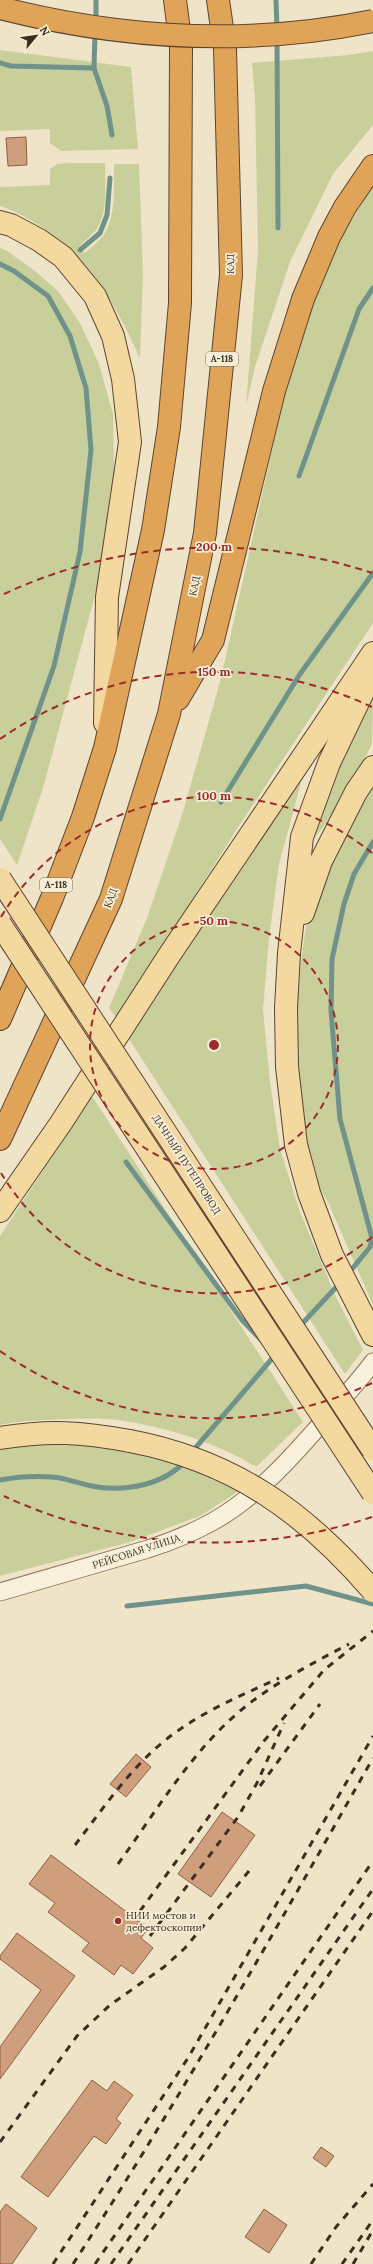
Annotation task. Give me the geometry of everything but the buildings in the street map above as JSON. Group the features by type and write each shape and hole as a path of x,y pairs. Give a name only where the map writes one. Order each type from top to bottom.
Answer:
{"highway":[{"name":"А-118","path":"0,1019 83,817 105,748 153,530 169,427 180,303 181,46 175,0"},
{"name":"КАД","path":"0,1139 111,899 169,714 205,533 231,275 225,49 218,0"},
{"path":"0,8 81,27 163,35 246,36 312,30 373,21"},
{"path":"169,714 213,640 274,390 303,299 329,237 345,207 373,166"}],"main road":[{"path":"0,222 11,225 39,240 63,257 95,296 113,336 123,379 130,442 107,596 105,748"},
{"path":"0,1211 61,1123 170,954 373,653"},
{"path":"373,671 329,763 302,837 289,953 286,1008 287,1067 296,1145 309,1193 332,1255 373,1335"},
{"path":"289,953 320,861 356,792 373,767"},
{"name":"ДАЧНЫЙ ПУТЕПРОВОД","path":"0,879 373,1450"},
{"path":"0,924 373,1493"},
{"path":"0,1438 56,1432 84,1433 130,1441 189,1456 238,1478 265,1493 322,1537 373,1591"}],"street":[{"name":"РЕЙСОВАЯ УЛИЦА","path":"0,1592 148,1549 191,1533 213,1522 254,1493 272,1476 306,1440 373,1362"}],"green space":[{"path":"0,50 131,67 138,149 61,151 50,143 50,129 0,131"},
{"path":"373,51 373,125 333,174 290,262 255,367 246,406 258,250 255,98 252,63 349,55"},
{"path":"105,163 105,197 103,214 97,229 79,247 85,253 101,239 109,225 114,200 114,164 139,164 143,274 140,358 112,302 90,270 61,242 43,228 27,218 0,206 0,187 50,185 50,169 57,164"},
{"path":"373,185 373,623 237,829 117,1019 109,1008 147,918 183,812 220,682 290,371 312,298 344,234"},
{"path":"0,248 6,250 35,271 58,291 80,323 99,364 113,414 115,521 43,788 17,865 0,839"},
{"path":"373,679 372,743 369,751 325,824 313,839 310,837"},
{"path":"373,781 373,1305 328,1202 314,1174 305,1139 299,1098 297,1011 305,931 313,895"},
{"path":"296,783 301,783 279,864 269,938 263,1009 270,1082 280,1149 300,1212 336,1297 363,1350 345,1374 127,1036"},
{"path":"92,1096 303,1422 256,1467 224,1450 190,1437 172,1431 118,1420 74,1419 24,1421 0,1425 0,1236"},
{"path":"58,1440 167,1458 239,1491 200,1516 130,1542 0,1576 0,1446"}],"waterway":[{"path":"96,0 96,21"},
{"path":"276,0 277,29"},
{"path":"0,63 11,66 94,68 95,33"},
{"path":"277,39 278,228"},
{"path":"94,68 107,106 112,135"},
{"path":"80,250 100,233 107,215 110,178"},
{"path":"0,264 14,271 48,296 70,336 86,388 91,450 80,552 54,666 0,819"},
{"path":"299,476 359,309 373,288"},
{"path":"221,802 300,674 373,573"},
{"path":"348,1274 370,1247 372,1238 340,1119 331,1011 332,959 344,904 354,874 373,842"},
{"path":"126,1162 242,1320 262,1341"},
{"path":"299,1327 340,1283"},
{"path":"191,1453 276,1354"},
{"path":"0,1480 26,1477 52,1477 97,1487 132,1487 156,1481 167,1476 185,1461"},
{"path":"127,1606 306,1586 373,1604"}],"railway":[{"path":"140,1911 264,1741 324,1670 373,1631"},
{"path":"118,1864 178,1779 212,1738 230,1720 250,1703 273,1687 349,1644"},
{"path":"75,1845 122,1783 163,1742 203,1715 279,1678"},
{"path":"260,1786 320,1704"},
{"path":"150,1936 238,1817 257,1783 284,1723"},
{"path":"53,2264 188,2058 373,1736"},
{"path":"73,2264 113,2202 264,1950 373,1758"},
{"path":"95,2264 373,1861"},
{"path":"0,2142 77,2036 110,2005 164,1967 185,1948 249,1871"},
{"path":"111,2264 373,1889"},
{"path":"128,2264 373,1911"},
{"path":"311,2264 336,2227 373,2184"},
{"path":"342,2264 373,2220"},
{"path":"353,2264 373,2230"}],"place":[{"name":"НИИ мостов и дефектоскопии","path":"118,1921"}]}
